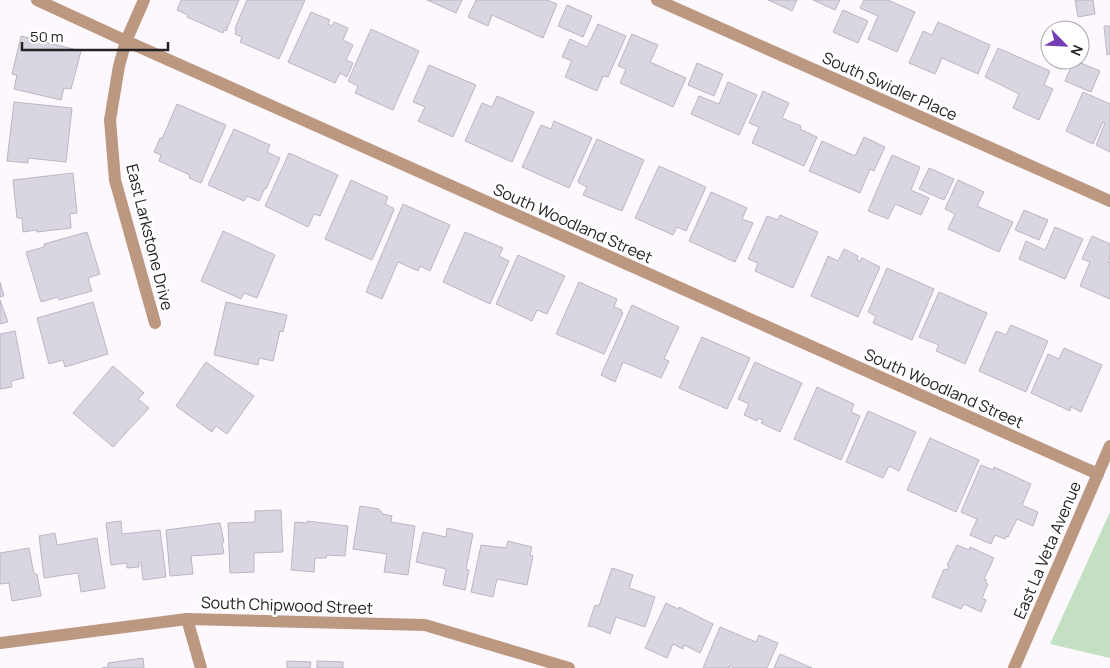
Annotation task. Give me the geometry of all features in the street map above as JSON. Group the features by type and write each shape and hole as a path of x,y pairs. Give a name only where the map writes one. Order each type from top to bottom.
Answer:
{"street":[{"name":"South Woodland Street","path":"37,0 1098,474"},
{"name":"East Larkstone Drive","path":"144,0 126,41 119,66 110,120 116,180 155,323"},
{"name":"South Swidler Place","path":"656,0 1110,201"},
{"name":"East La Veta Avenue","path":"1014,668 1110,446"},
{"name":"South Chipwood Street","path":"0,643 187,619 425,626 569,668"},
{"path":"187,619 201,668"}],"green space":[{"path":"1110,512 1110,658 1050,644"}],"building":[{"path":"181,0 239,0 226,31 224,30 223,33 187,17 188,15 177,10"},
{"path":"247,0 305,0 279,59 240,42 242,37 235,34 235,28"},
{"path":"427,0 462,0 456,13"},
{"path":"476,0 547,0 557,4 543,38 492,15 488,26 468,17"},
{"path":"768,0 797,0 792,11"},
{"path":"813,0 840,0 835,10"},
{"path":"864,0 888,0 915,12 897,52 868,39 878,16 860,8"},
{"path":"1075,0 1093,0 1095,14 1078,17"},
{"path":"567,5 592,16 583,37 558,26"},
{"path":"843,10 868,21 858,43 833,32"},
{"path":"311,12 330,20 328,24 332,26 334,22 348,28 343,40 353,45 346,60 353,63 347,77 340,73 335,83 288,62"},
{"path":"938,22 990,45 978,74 942,58 935,74 909,63 923,31 932,35"},
{"path":"598,24 626,36 608,77 603,76 597,91 565,77 572,61 562,57 570,39 587,47"},
{"path":"1104,26 1110,26 1110,54 1107,55"},
{"path":"371,29 419,51 393,110 355,93 358,86 348,81"},
{"path":"632,34 658,45 650,62 686,78 673,107 620,83 626,69 618,66"},
{"path":"21,36 81,51 71,89 64,88 61,100 14,89 17,75 12,74"},
{"path":"998,48 1040,67 1040,70 1050,71 1044,85 1053,89 1039,120 1013,108 1019,94 985,77"},
{"path":"697,63 723,74 714,96 688,85"},
{"path":"429,65 476,85 453,137 418,121 425,107 413,102"},
{"path":"1090,67 1100,71 1091,92 1065,81 1070,70 1090,70"},
{"path":"728,82 757,95 739,135 691,114 699,96 719,104"},
{"path":"763,91 789,103 782,118 801,126 800,129 817,137 804,166 752,143 759,127 749,123"},
{"path":"1083,92 1110,104 1110,152 1096,145 1105,123 1103,122 1093,144 1066,131"},
{"path":"497,96 534,112 512,162 465,141 482,103 492,107"},
{"path":"14,102 72,108 66,162 28,158 28,163 7,161"},
{"path":"177,104 226,125 201,183 189,178 190,175 159,161 161,155 154,152 160,138 162,139"},
{"path":"554,121 592,138 569,188 522,167 541,125 551,129"},
{"path":"234,129 270,145 267,152 280,158 259,201 247,196 244,201 208,185"},
{"path":"864,137 885,147 874,171 870,169 860,193 809,171 822,141 855,156"},
{"path":"597,139 644,160 622,211 583,195 587,187 578,181"},
{"path":"289,153 338,175 320,216 314,214 308,227 265,206"},
{"path":"892,155 920,167 911,190 929,198 921,215 895,204 888,219 868,211"},
{"path":"659,166 706,187 686,231 677,227 673,235 635,218"},
{"path":"929,168 954,179 944,200 919,189"},
{"path":"73,173 77,213 70,214 71,228 23,232 22,218 17,218 13,180"},
{"path":"351,180 388,197 385,204 394,210 372,260 325,239"},
{"path":"958,180 984,192 977,206 1013,222 999,252 948,229 955,214 945,209"},
{"path":"711,192 747,208 742,219 753,223 735,262 689,241"},
{"path":"403,204 450,225 430,271 420,266 418,271 398,262 382,299 366,292"},
{"path":"1024,210 1048,220 1039,240 1015,230"},
{"path":"780,215 818,232 793,288 755,271 758,263 748,259 767,216 778,220"},
{"path":"1055,227 1083,239 1065,279 1019,259 1026,241 1045,250"},
{"path":"223,231 275,255 257,298 244,293 241,299 201,281"},
{"path":"87,232 100,274 88,278 92,291 59,300 58,297 41,302 26,252 44,247 44,244"},
{"path":"465,232 503,248 499,256 509,261 490,304 443,282"},
{"path":"1092,236 1110,244 1108,262 1110,262 1110,299 1080,286 1090,262 1082,259"},
{"path":"844,249 858,256 857,260 860,261 862,258 880,267 858,317 811,296 828,256 838,261"},
{"path":"518,255 565,276 547,314 537,310 532,321 496,304"},
{"path":"887,268 934,289 912,340 873,323 876,316 868,312"},
{"path":"0,282 4,296 0,297"},
{"path":"579,282 617,299 614,307 622,310 621,312 623,313 604,354 556,334"},
{"path":"939,292 987,313 965,364 936,351 939,345 919,337"},
{"path":"0,300 8,322 0,324"},
{"path":"93,302 108,354 65,367 63,360 49,364 37,318"},
{"path":"226,302 287,315 283,332 280,331 273,361 259,358 258,365 214,355"},
{"path":"632,305 679,327 664,359 669,361 661,378 623,362 615,382 601,375"},
{"path":"1011,325 1048,341 1026,392 979,371 996,331 1006,335"},
{"path":"15,331 24,378 11,381 12,387 0,389 0,334"},
{"path":"702,337 750,358 727,409 679,388"},
{"path":"1064,348 1102,365 1081,412 1071,407 1070,411 1031,393 1048,354 1059,359"},
{"path":"206,362 254,396 227,434 216,426 212,432 176,406"},
{"path":"755,362 802,383 780,432 761,423 763,420 758,418 757,421 744,415 749,404 738,399"},
{"path":"113,366 144,393 138,399 149,408 113,447 73,413"},
{"path":"817,387 854,404 851,412 860,416 841,460 794,439"},
{"path":"868,411 916,432 899,471 889,466 883,478 846,462"},
{"path":"930,438 979,460 956,512 907,490"},
{"path":"981,465 993,470 994,467 1031,484 1022,505 1038,512 1033,526 1017,519 1008,537 1005,539 995,535 991,544 970,535 977,519 961,512"},
{"path":"360,506 379,509 383,514 392,516 391,522 415,526 408,575 384,572 387,554 353,549"},
{"path":"281,510 283,552 254,553 254,572 230,573 228,523 255,522 255,511"},
{"path":"121,521 122,534 160,530 166,577 143,580 141,562 139,562 139,567 127,568 127,563 111,565 106,523"},
{"path":"307,521 348,526 345,556 327,555 326,558 315,558 314,572 291,570 295,522 307,523"},
{"path":"220,523 224,553 191,556 193,574 170,576 166,530"},
{"path":"447,528 473,534 466,569 469,570 465,590 443,585 446,569 416,562 423,532 446,537"},
{"path":"55,533 57,545 97,538 105,588 81,592 78,573 44,578 39,536"},
{"path":"508,541 532,547 530,555 533,556 527,585 497,579 493,597 471,592 481,545 506,548"},
{"path":"957,545 969,550 970,547 994,558 984,579 987,580 985,582 988,584 982,598 986,600 981,612 964,604 961,609 932,597 944,569 947,570 949,566 947,565"},
{"path":"29,548 41,596 12,601 9,583 0,584 0,553"},
{"path":"612,568 633,575 629,588 655,597 645,627 616,617 610,634 588,626 595,605 599,606"},
{"path":"666,603 678,609 679,607 713,624 700,653 684,645 683,649 673,644 667,658 645,648"},
{"path":"720,627 756,642 759,635 778,643 767,668 734,668 730,666 729,668 703,668"},
{"path":"780,654 812,668 774,668"},
{"path":"143,658 144,668 102,668 108,667 108,663"},
{"path":"287,661 311,662 310,668 287,668"},
{"path":"317,661 343,662 343,668 317,668"}]}
